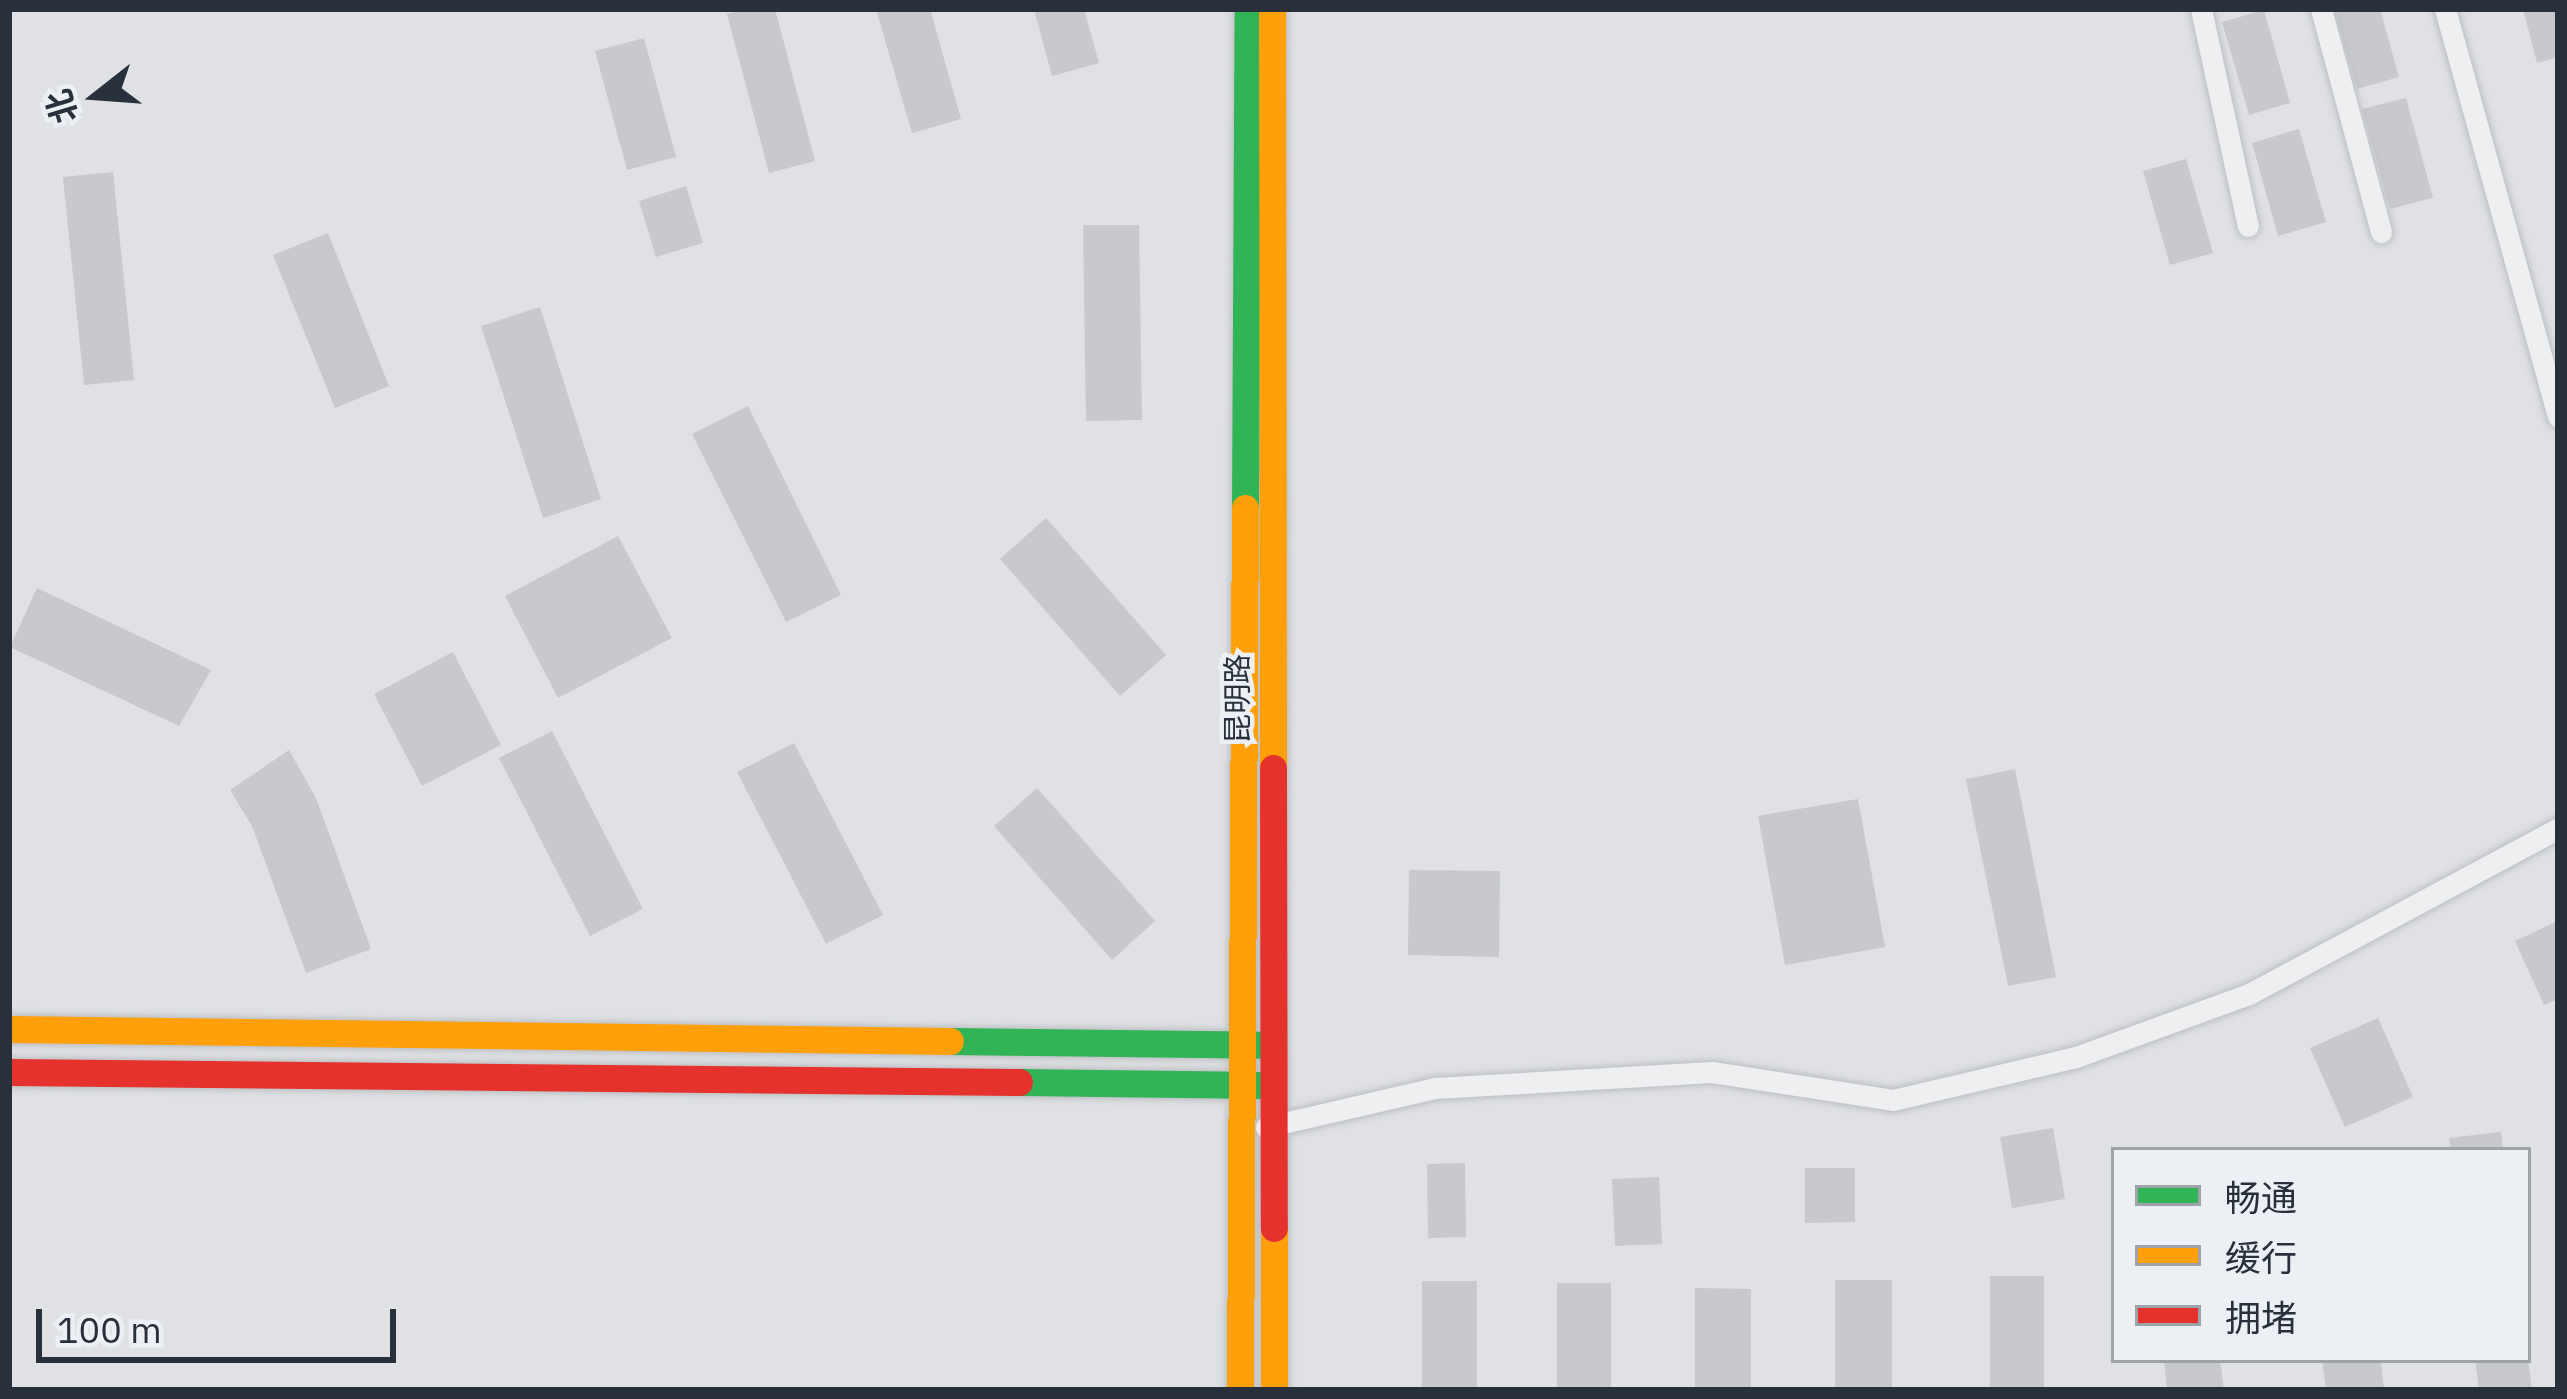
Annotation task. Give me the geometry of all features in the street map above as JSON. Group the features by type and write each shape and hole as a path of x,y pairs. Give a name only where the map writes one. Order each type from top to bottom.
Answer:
{"main road":[{"name":"昆明路","path":"1240,1390 1255,1125 1248,9"},
{"name":"昆明路","path":"1255,1045 1271,9"},
{"path":"9,1029 1255,1045"},
{"path":"9,1072 1255,1085"},
{"name":"昆明路","path":"1255,1125 1274,1390"}],"street":[{"path":"2201,9 2248,226"},
{"path":"2321,9 2380,232"},
{"path":"2445,9 2558,417"},
{"path":"1255,1125 1435,1088 1712,1072 1893,1100 2076,1057 2249,994 2558,828"}],"building":[{"path":"775,9 815,161 769,173 727,14"},
{"path":"876,9 930,9 961,119 912,133"},
{"path":"1034,9 1084,9 1099,63 1052,76"},
{"path":"2334,9 2380,9 2399,77 2357,89"},
{"path":"2523,9 2558,9 2558,57 2537,63"},
{"path":"2264,10 2290,103 2249,115 2222,22"},
{"path":"644,38 676,157 627,170 595,51"},
{"path":"2406,98 2433,198 2390,209 2362,109"},
{"path":"2299,129 2326,222 2278,236 2252,143"},
{"path":"2186,159 2213,253 2170,265 2143,171"},
{"path":"113,172 134,380 84,385 63,177"},
{"path":"686,186 703,243 656,257 639,201"},
{"path":"1083,225 1139,225 1142,420 1086,421"},
{"path":"328,233 389,386 335,408 273,255"},
{"path":"540,307 601,499 543,518 481,326"},
{"path":"748,406 841,595 786,622 692,434"},
{"path":"1046,518 1166,655 1120,696 1000,559"},
{"path":"618,536 672,638 558,698 505,596"},
{"path":"37,588 211,670 179,726 10,647"},
{"path":"453,652 501,745 422,786 374,694"},
{"path":"552,731 643,909 590,936 499,758"},
{"path":"794,743 883,915 826,944 737,772"},
{"path":"289,750 316,798 371,949 306,973 252,826 230,790"},
{"path":"2015,769 2056,977 2008,986 1966,779"},
{"path":"1037,788 1155,921 1112,960 994,826"},
{"path":"1858,799 1885,947 1785,965 1758,816"},
{"path":"1409,870 1500,871 1499,957 1408,955"},
{"path":"2558,921 2558,999 2544,1005 2515,941"},
{"path":"2378,1018 2413,1097 2345,1127 2310,1048"},
{"path":"2053,1128 2065,1199 2012,1208 2000,1137"},
{"path":"2501,1132 2503,1147 2450,1147 2449,1138"},
{"path":"1465,1163 1466,1237 1428,1238 1427,1164"},
{"path":"1805,1168 1855,1168 1855,1222 1805,1223"},
{"path":"1659,1177 1662,1244 1615,1246 1612,1179"},
{"path":"1990,1276 2044,1276 2044,1390 1990,1390"},
{"path":"1835,1280 1892,1280 1892,1390 1835,1390"},
{"path":"1422,1281 1477,1281 1477,1390 1422,1390"},
{"path":"1557,1283 1611,1283 1611,1390 1557,1390"},
{"path":"1695,1288 1751,1289 1751,1390 1695,1390"},
{"path":"2164,1363 2220,1363 2224,1390 2167,1390"},
{"path":"2322,1363 2381,1363 2384,1390 2326,1390"},
{"path":"2475,1363 2528,1363 2532,1390 2479,1390"}],"traffic: fast":[{"path":"1245,508 1248,9"},
{"path":"950,1041 1263,1045"},
{"path":"1019,1082 1263,1085"}],"traffic: slow":[{"path":"1272,9 1273,768"},
{"path":"1240,1390 1245,508"},
{"path":"9,1029 950,1041"},
{"path":"1274,1228 1274,1390"}],"traffic: jam":[{"path":"1273,768 1274,1228"},
{"path":"9,1072 1019,1082"}]}
